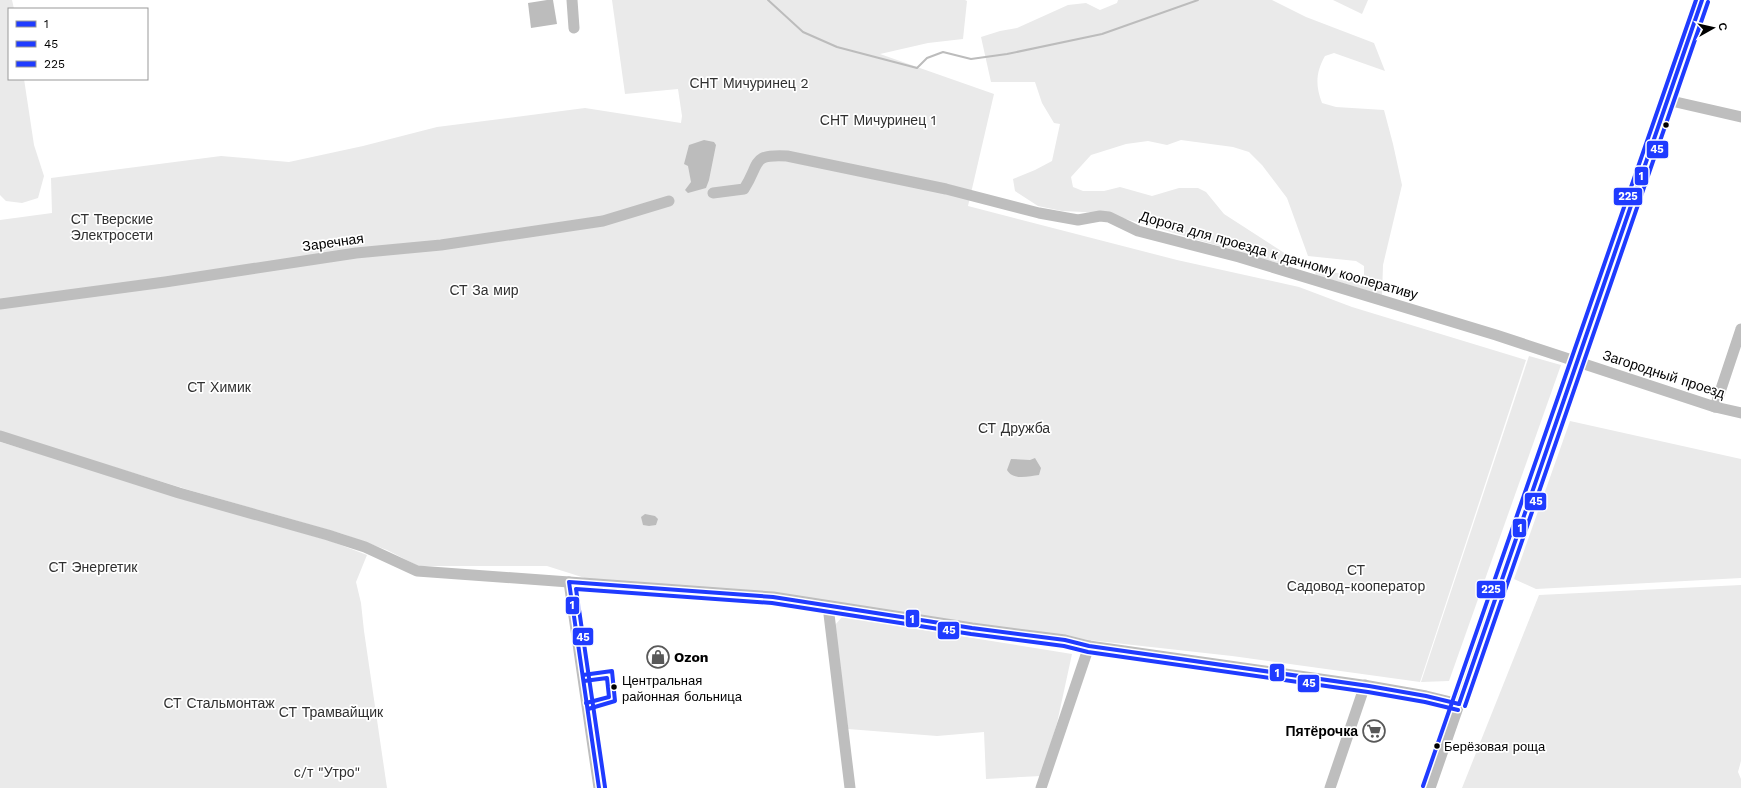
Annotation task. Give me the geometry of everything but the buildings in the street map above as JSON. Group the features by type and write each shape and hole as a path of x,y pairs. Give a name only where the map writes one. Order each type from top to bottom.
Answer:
{"main road":[{"path":"1429,788 1702,0"}],"street":[{"path":"572,0 574,28"},
{"path":"1667,100 1741,117"},
{"name":"Дорога для проезда к дачному кооперативу","path":"713,193 744,189 750,180 758,161 764,156 787,156 946,189 1039,213 1070,219 1078,220 1100,216 1110,217 1121,221 1138,231 1239,257 1547,350 1577,361"},
{"name":"Заречная","path":"0,304 165,282 356,253 441,245 603,221 669,201"},
{"path":"1716,407 1741,329"},
{"name":"Загородный проезд","path":"1577,361 1741,414"},
{"path":"0,436 179,493 328,535 365,547 417,571 773,597 972,628 1065,640 1089,646 1365,685 1426,696 1459,704"},
{"path":"569,582 599,788 595,788"},
{"path":"828,606 850,788"},
{"path":"1041,788 1089,646"},
{"path":"1330,788 1365,685"}],"green space":[{"path":"0,0 12,0 14,8 8,8 8,80 24,80 34,145 44,176 38,198 22,203 6,201 0,195"},
{"path":"612,0 965,0 967,1 963,39 928,43 880,54 994,94 968,206 1177,260 1299,287 1352,307 1526,360 1420,682 1232,656 953,625 778,597 607,585 547,566 418,566 387,550 343,534 189,490 0,432 0,220 52,213 51,178 221,156 289,162 363,146 437,127 585,108 681,123 682,116 678,89 625,94"},
{"path":"1118,0 1272,0 1306,17 1374,43 1385,71 1334,53 1325,56 1322,62 1318,73 1318,90 1322,103 1336,107 1384,110 1402,185 1383,265 1382,295 1316,275 1314,270 1364,276 1364,266 1356,261 1308,256 1287,198 1262,165 1249,152 1233,147 1181,140 1167,145 1148,141 1126,144 1091,155 1071,177 1073,187 1083,191 1104,191 1120,187 1152,196 1179,188 1198,188 1206,192 1224,214 1289,256 1288,266 1105,213 1062,211 1038,206 1015,191 1013,179 1052,161 1060,124 1054,123 1042,103 1035,82 991,82 981,37 1000,31 1017,28 1068,5 1086,3 1100,10 1117,3"},
{"path":"1333,0 1368,0 1362,14"},
{"path":"1529,356 1561,365 1449,681 1421,682"},
{"path":"1570,421 1741,459 1741,578 1536,589 1514,579"},
{"path":"0,442 333,542 367,555 356,582 361,603 387,788 0,788"},
{"name":"Берёзовая роща","path":"1741,585 1741,761 1738,772 1741,779 1741,788 1462,788 1539,595"},
{"path":"842,617 1072,654 1057,723 1041,776 986,779 984,732 937,736 848,729 835,625"}],"shaded area":[{"path":"553,0 557,24 531,28 528,3"},
{"path":"704,140 714,142 716,145 709,180 706,188 688,193 685,190 691,182 688,166 684,164 689,145"},
{"path":"1035,458 1041,468 1039,475 1017,477 1013,476 1007,470 1011,459 1030,460"},
{"path":"645,514 655,516 658,519 656,525 643,525 641,517"}],"waterway":[{"path":"768,0 803,32 837,47 917,68 927,58 943,52 971,59 1007,54 1102,34 1198,0"}],"transit line":[{"name":"225","path":"1423,786 1696,0"},
{"name":"1","path":"1459,704 1702,0"},
{"name":"45","path":"1465,706 1708,2"},
{"name":"1","path":"599,788 569,582 773,597 972,628 1065,640 1089,646 1369,686 1426,696 1459,704"},
{"name":"45","path":"605,787 576,589 772,603 971,634 1064,646 1088,652 1368,692 1425,702 1458,710"},
{"name":"1","path":"583,675 612,671 615,701 588,709"},
{"name":"45","path":"584,681 607,678 609,697 586,703"}],"place":[{"name":"Ozon","path":"658,657"},
{"name":"Центральная районная больница","path":"614,687"},
{"name":"Пятёрочка","path":"1374,731"},
{"name":"Берёзовая роща","path":"1437,746"}],"park label":[{"name":"СНТ Мичуринец 2","path":"749,83"},
{"name":"СНТ Мичуринец 1","path":"878,120"},
{"name":"СТ Тверские Электросети","path":"112,228"},
{"name":"СТ За мир","path":"484,290"},
{"name":"СТ Химик","path":"219,387"},
{"name":"СТ Дружба","path":"1014,428"},
{"name":"СТ Энергетик","path":"93,567"},
{"name":"СТ Садовод-кооператор","path":"1356,578"},
{"name":"СТ Стальмонтаж","path":"219,703"},
{"name":"СТ Трамвайщик","path":"331,712"},
{"name":"с/т \"Утро\"","path":"327,772"}]}
